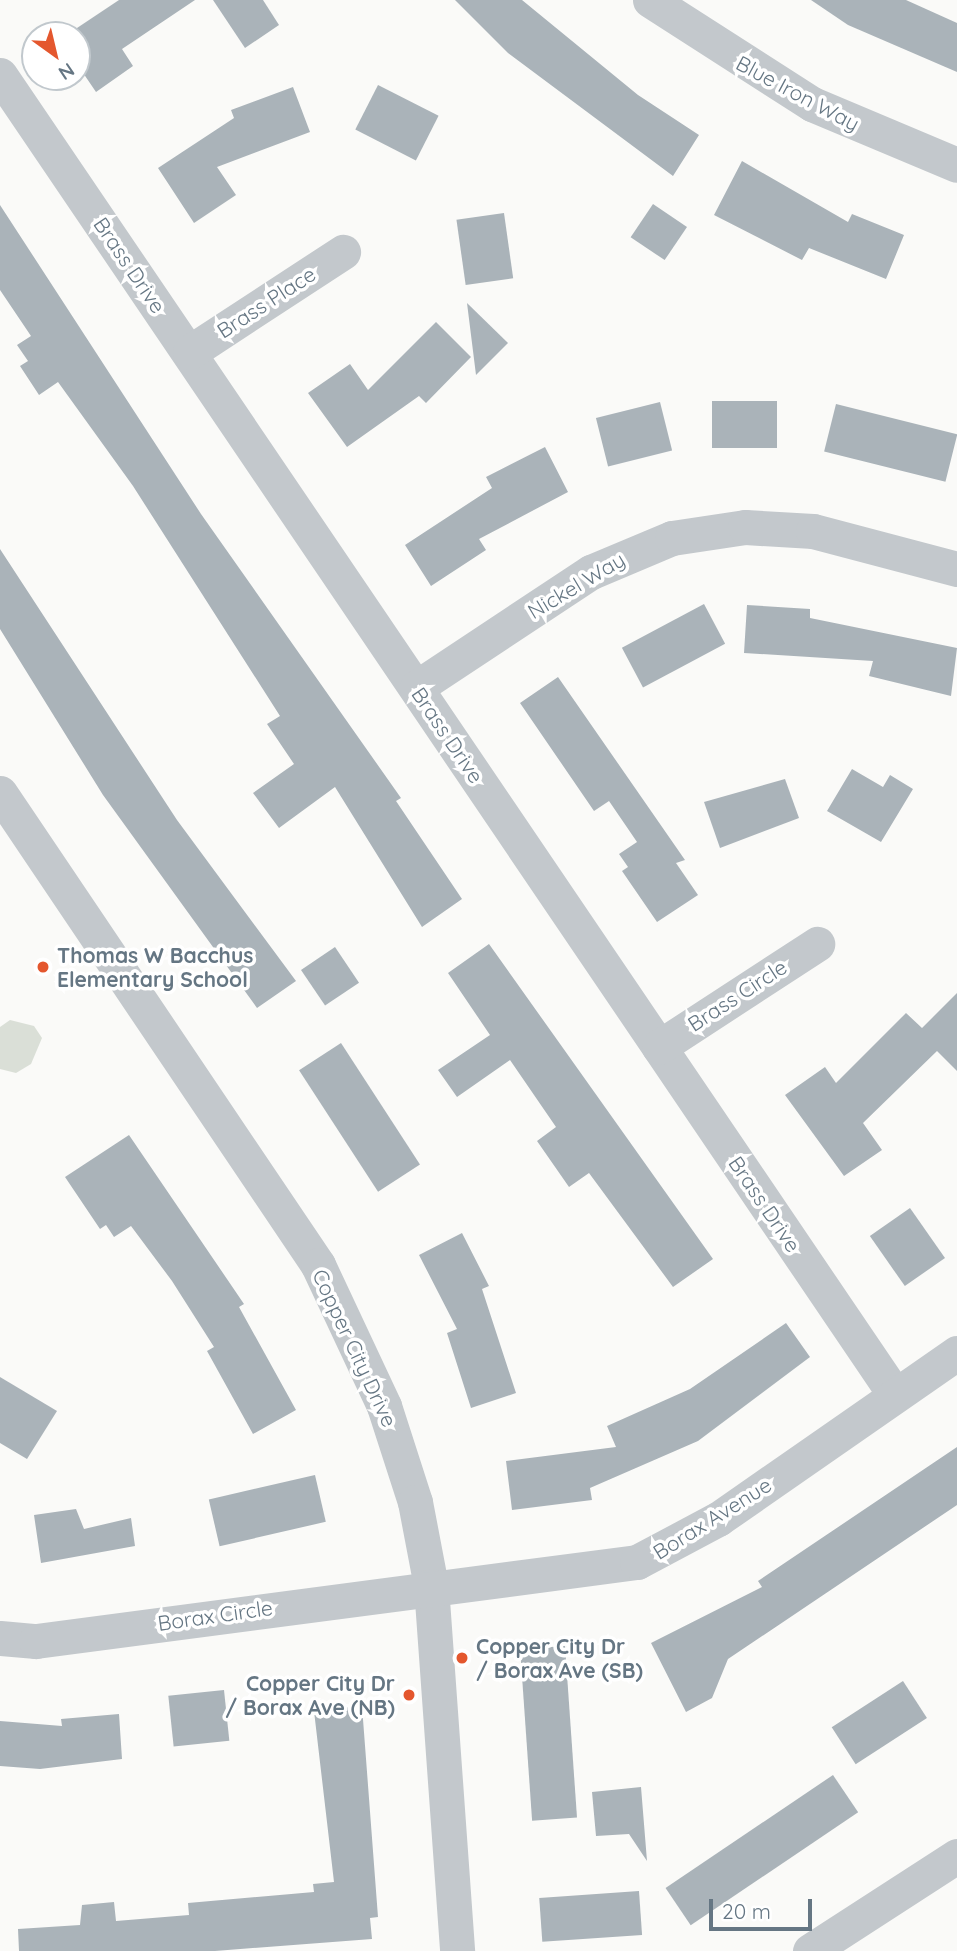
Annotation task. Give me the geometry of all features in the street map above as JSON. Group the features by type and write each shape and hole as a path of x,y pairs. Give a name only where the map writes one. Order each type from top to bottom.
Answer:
{"street":[{"name":"Blue Iron Way","path":"650,0 812,104 957,165"},
{"name":"Brass Drive","path":"0,75 895,1395"},
{"name":"Brass Place","path":"190,352 343,252"},
{"name":"Nickel Way","path":"417,687 591,572 672,538 745,527 813,531 957,569"},
{"name":"Copper City Drive","path":"0,793 318,1265 365,1359 401,1454 431,1586 457,1951"},
{"name":"Brass Circle","path":"659,1047 817,944"},
{"name":"Borax Avenue","path":"431,1586 637,1562 718,1519 957,1353"},
{"name":"Borax Circle","path":"0,1638 37,1641 431,1586"},
{"path":"810,1951 957,1856"}],"shaded area":[{"path":"10,1020 34,1026 42,1038 31,1064 16,1073 0,1069 0,1027"}],"building":[{"path":"119,0 195,0 122,49 133,66 96,92 91,85 91,21 88,21"},
{"path":"213,0 263,0 279,25 245,48"},
{"path":"455,0 522,0 638,95 699,135 673,176 508,53"},
{"path":"811,0 906,0 957,23 957,72 848,25"},
{"path":"378,85 439,116 416,160 355,130"},
{"path":"293,87 310,132 217,167 236,195 194,223 158,168 234,118 231,110"},
{"path":"742,161 848,222 852,214 904,235 886,279 809,248 802,260 714,215"},
{"path":"653,204 687,227 665,260 631,237"},
{"path":"0,205 201,514 401,798 396,801 462,899 422,927 335,787 279,828 253,793 294,764 267,724 280,716 133,486 58,382 39,395 20,366 28,361 17,345 31,336 0,290"},
{"path":"504,213 513,278 466,285 456,220"},
{"path":"467,303 508,343 476,375"},
{"path":"436,322 471,357 426,403 419,396 347,447 308,393 350,364 368,390"},
{"path":"712,401 777,401 777,448 712,448"},
{"path":"660,402 672,451 608,466 596,418"},
{"path":"836,404 957,434 945,482 824,452"},
{"path":"545,447 568,492 479,539 486,550 431,586 405,545 492,488 486,477"},
{"path":"0,549 177,820 296,981 257,1008 103,795 0,629"},
{"path":"704,604 725,644 643,687 622,648"},
{"path":"747,605 810,609 810,618 957,648 951,696 869,676 873,661 744,653"},
{"path":"558,677 685,860 676,863 698,895 657,922 622,871 628,867 619,854 637,842 609,801 594,811 520,703"},
{"path":"852,769 883,787 890,775 913,789 881,842 827,811"},
{"path":"785,779 799,818 720,848 704,802"},
{"path":"489,944 713,1259 673,1287 589,1173 569,1187 537,1141 556,1127 510,1060 457,1097 438,1070 490,1035 448,973"},
{"path":"335,947 359,983 325,1006 301,970"},
{"path":"957,993 957,1071 937,1051 863,1123 882,1150 844,1176 785,1095 825,1067 836,1083 906,1013 922,1028"},
{"path":"341,1043 420,1165 378,1192 299,1070"},
{"path":"129,1135 244,1304 239,1307 296,1410 253,1434 207,1351 214,1347 172,1281 131,1226 114,1237 106,1225 100,1229 65,1177"},
{"path":"910,1208 945,1258 905,1286 870,1236"},
{"path":"462,1233 489,1286 482,1289 516,1393 471,1408 447,1333 457,1329 419,1255"},
{"path":"786,1323 810,1357 698,1441 590,1488 592,1500 512,1510 506,1461 616,1447 607,1426 690,1389"},
{"path":"0,1377 57,1411 27,1459 0,1443"},
{"path":"957,1447 957,1505 728,1659 712,1698 686,1712 651,1643 762,1587 758,1581"},
{"path":"315,1475 326,1522 220,1546 209,1500"},
{"path":"76,1509 84,1529 131,1518 135,1546 41,1563 34,1515"},
{"path":"565,1646 577,1818 532,1821 520,1649"},
{"path":"903,1681 927,1718 856,1764 832,1727"},
{"path":"224,1690 229,1741 174,1747 168,1696"},
{"path":"362,1706 378,1917 370,1918 372,1939 215,1951 19,1951 18,1929 80,1925 82,1905 114,1902 116,1921 189,1915 188,1903 314,1892 313,1884 334,1882 314,1711"},
{"path":"119,1714 122,1759 40,1769 0,1766 0,1721 62,1726 61,1719"},
{"path":"833,1775 858,1812 691,1925 666,1888"},
{"path":"641,1787 647,1861 629,1834 596,1836 592,1792"},
{"path":"639,1891 642,1935 542,1942 539,1898"}],"place":[{"name":"Thomas W Bacchus Elementary School","path":"43,967"},
{"name":"Copper City Dr / Borax Ave (SB)","path":"462,1658"},
{"name":"Copper City Dr / Borax Ave (NB)","path":"409,1695"}]}
